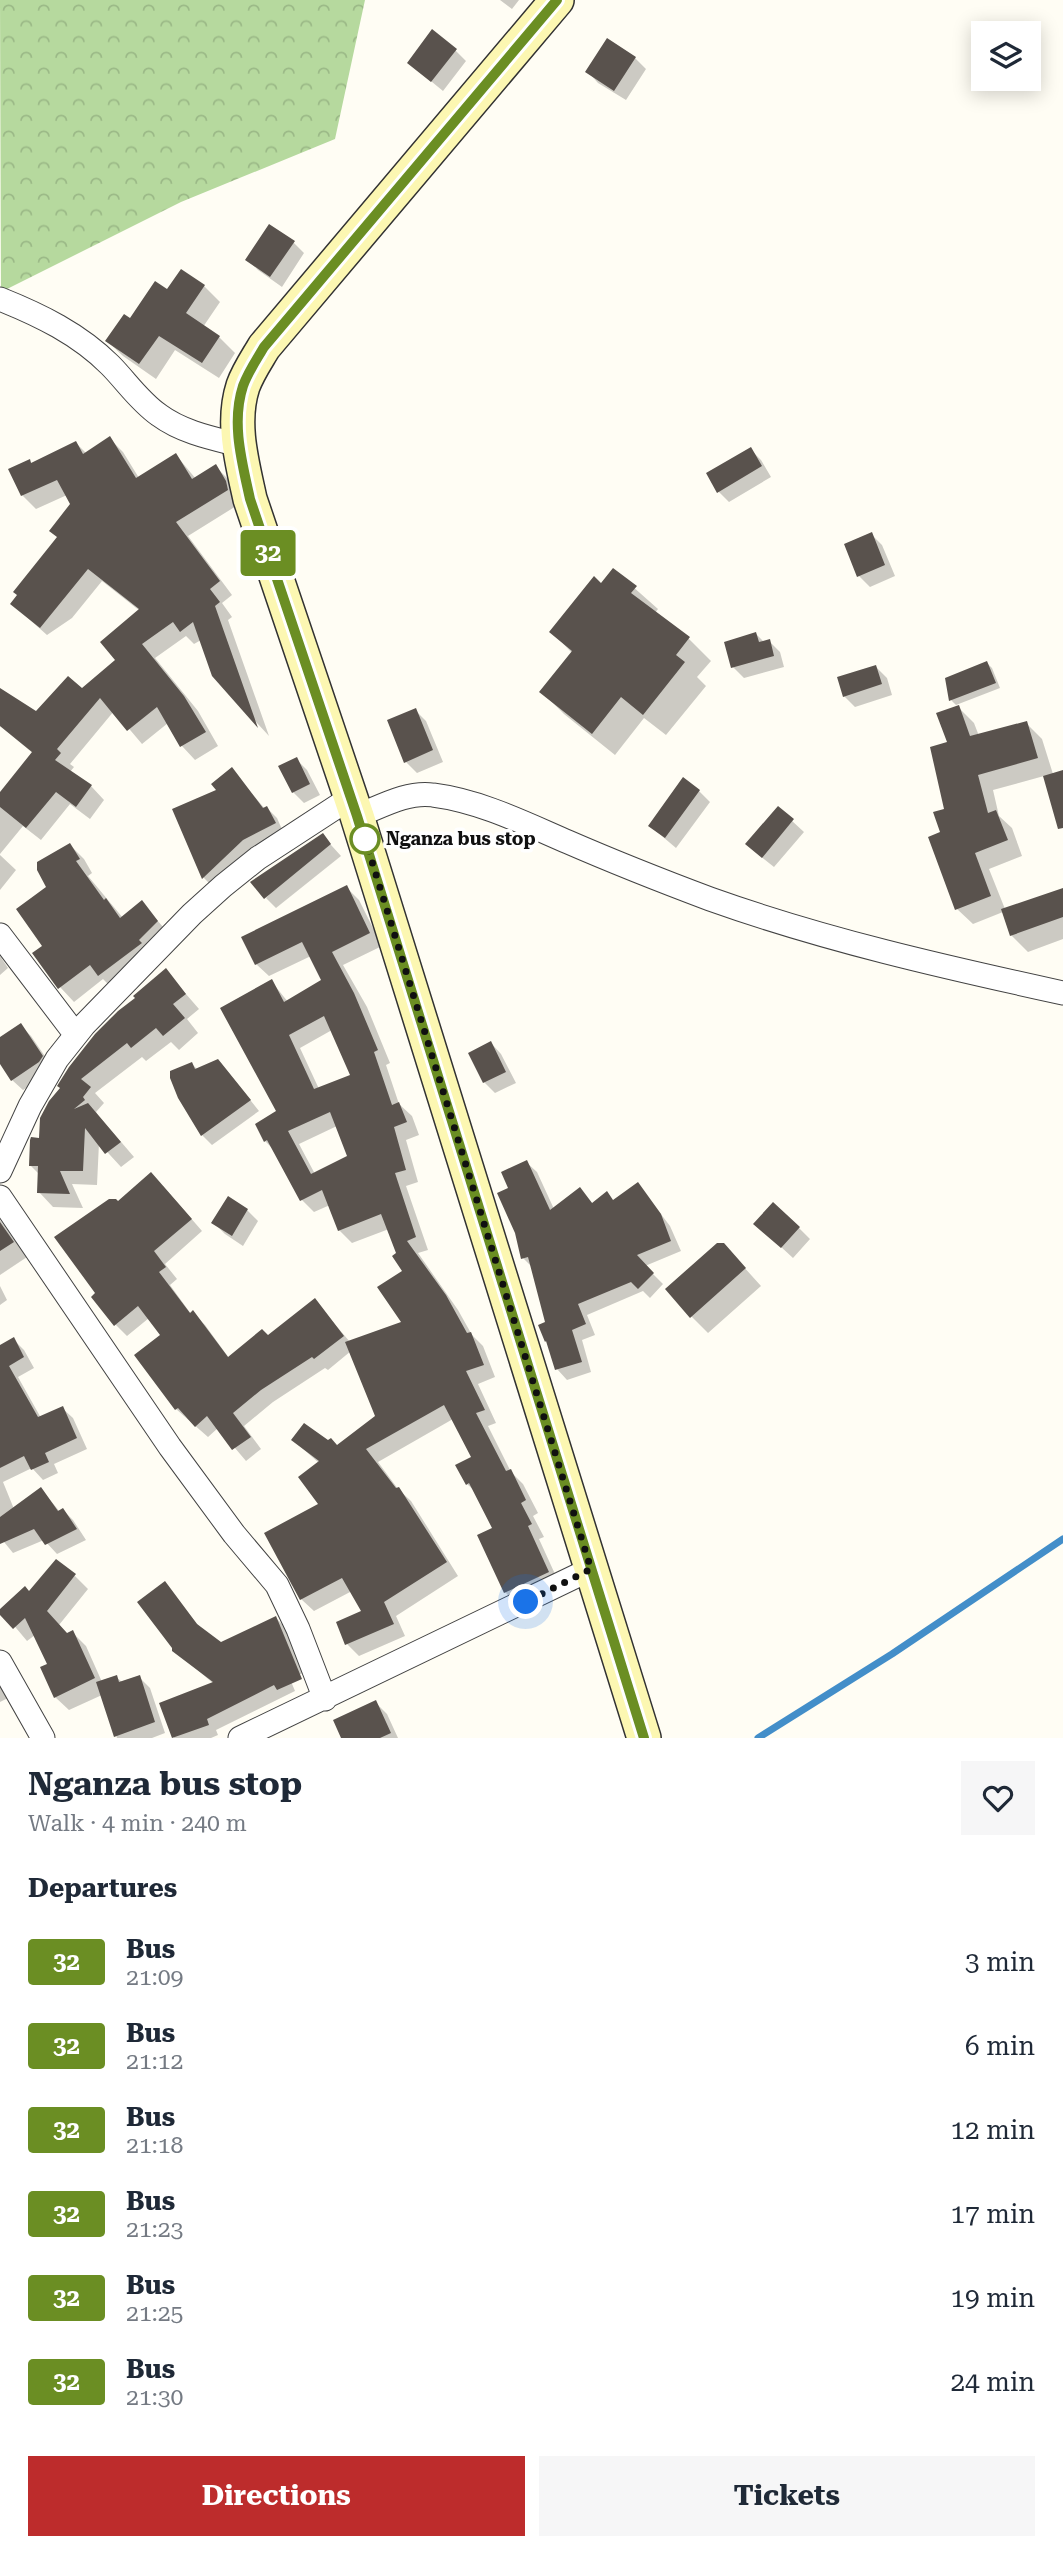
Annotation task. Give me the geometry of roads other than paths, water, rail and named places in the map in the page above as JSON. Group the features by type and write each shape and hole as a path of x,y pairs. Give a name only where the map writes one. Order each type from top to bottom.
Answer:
{"main road":[{"path":"557,0 264,347 244,384 238,412 239,445 250,499 354,807 644,1738"}],"street":[{"path":"0,299 46,318 85,344 109,364 144,403 160,416 187,431 239,445"},
{"path":"0,1171 30,1106 57,1059 76,1035 192,914 223,886 258,858 354,807 418,794 489,808 597,854 774,920 927,964 1063,993"},
{"path":"0,936 76,1035"},
{"path":"0,1197 170,1447 234,1534 277,1585 298,1629 325,1699"},
{"path":"240,1738 591,1569"},
{"path":"0,1662 43,1738"}],"waterway":[{"path":"758,1738 892,1654 1063,1539"}],"place":[{"name":"Nganza bus stop","path":"365,839"}]}
